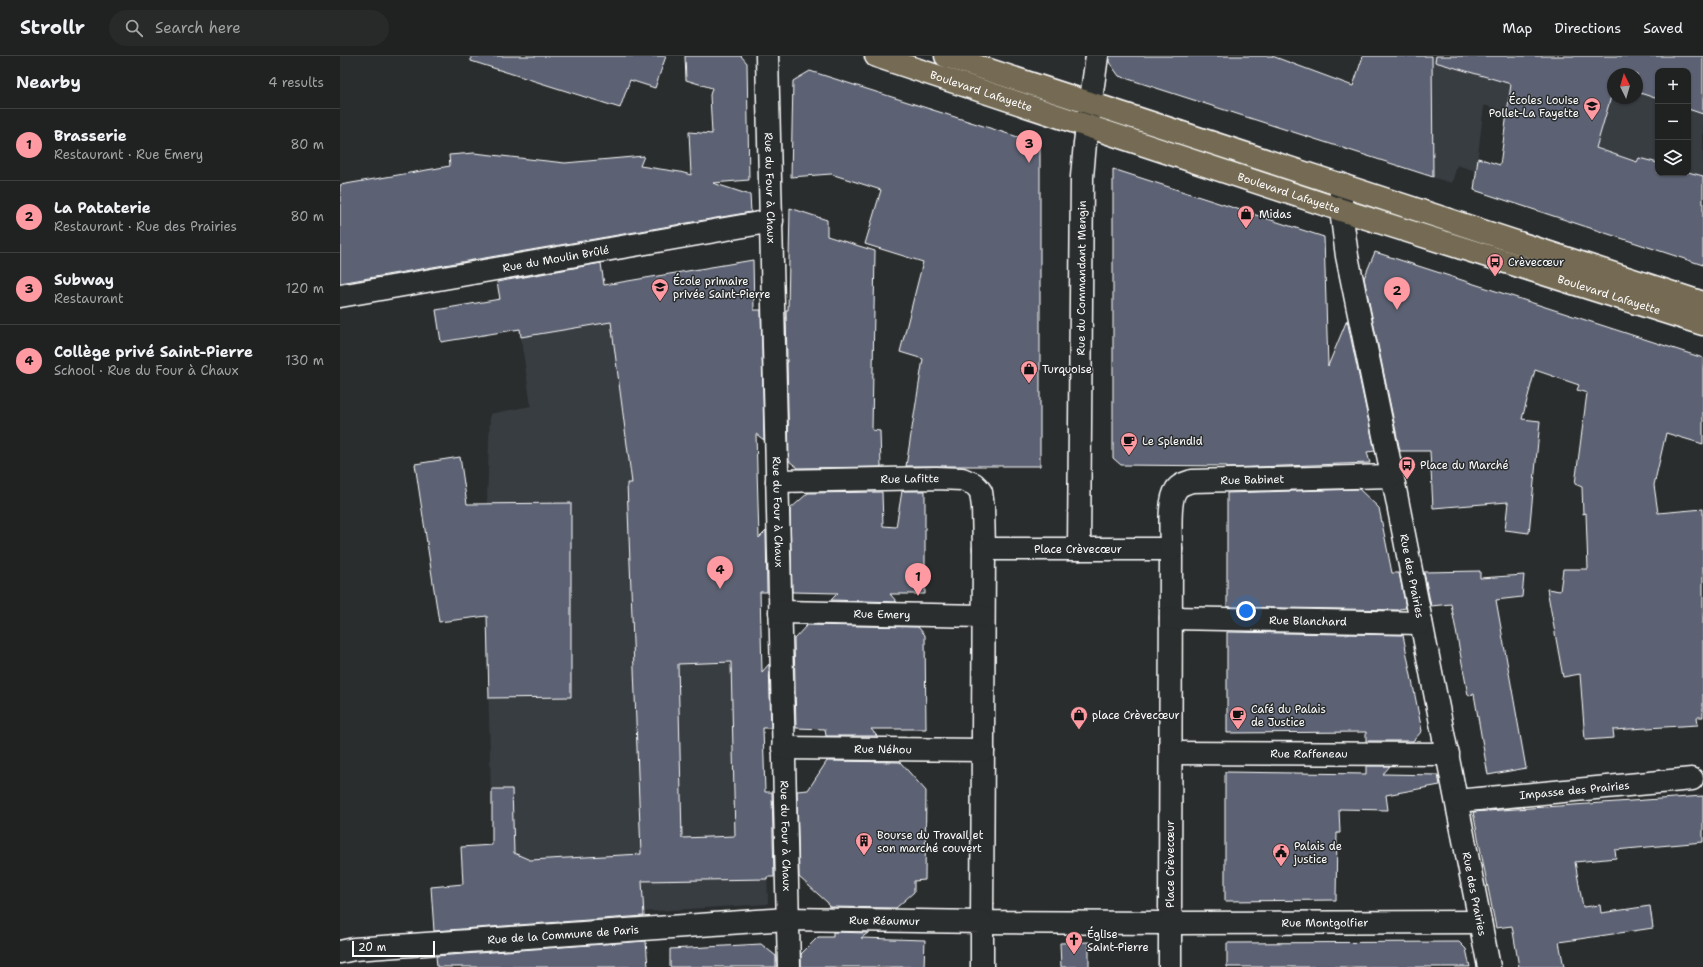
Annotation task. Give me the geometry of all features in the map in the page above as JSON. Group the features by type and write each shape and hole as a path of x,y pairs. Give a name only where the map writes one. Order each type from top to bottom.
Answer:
{"main road":[{"name":"Boulevard Lafayette","path":"876,56 1341,210 1703,324"},
{"name":"Boulevard Lafayette","path":"946,56 1703,303"}],"street":[{"name":"Rue du Four à Chaux","path":"767,56 789,967"},
{"name":"Rue du Commandant Mengin","path":"1078,549 1082,177 1087,126 1097,56"},
{"name":"Rue des Prairies","path":"1341,184 1341,210 1347,256 1448,754 1489,967"},
{"name":"Rue du Moulin Brûlé","path":"340,296 772,221"},
{"name":"Rue Babinet","path":"1171,549 1172,501 1175,490 1182,484 1192,481 1392,476"},
{"name":"Rue Lafitte","path":"777,481 936,478 962,479 969,481 981,492 983,507 984,549"},
{"name":"Place Crèvecœur","path":"984,549 1171,549 1170,967"},
{"path":"982,967 984,549"},
{"name":"Rue Emery","path":"780,612 983,616"},
{"name":"Rue Blanchard","path":"1171,618 1421,623"},
{"name":"Rue Néhou","path":"783,748 983,750"},
{"name":"Rue Raffeneau","path":"1170,753 1448,754"},
{"name":"Impasse des Prairies","path":"1457,801 1692,779"},
{"name":"Rue Réaumur","path":"787,919 982,922"},
{"name":"Rue de la Commune de Paris","path":"340,952 354,949 787,919"},
{"name":"Place Crèvecœur","path":"982,922 1170,923"},
{"name":"Rue Montgolfier","path":"1170,923 1480,922"}],"shaded area":[{"name":"Écoles Louise Pollet-La Fayette","path":"1432,56 1703,56 1703,183 1691,175 1691,68 1655,68 1655,167 1526,124 1526,118 1484,105 1476,171 1457,165 1452,183 1431,177 1433,169"},
{"path":"751,260 768,904 494,921 486,592 488,591 487,503 490,414 531,406 514,290 603,275 605,285"}],"building":[{"path":"471,56 666,56 655,88 630,80 620,108 471,61"},
{"path":"685,56 741,56 747,63 749,180 713,183 750,195 751,212 340,283 340,185 450,166 449,155 474,153 565,163 644,156 640,166 691,175 689,132 712,134 710,95 712,88 686,80"},
{"path":"1109,56 1272,56 1353,86 1363,56 1432,56 1433,177 1119,76 1109,62"},
{"path":"1436,56 1703,56 1703,114 1691,110 1691,68 1655,68 1655,98 1643,94 1643,68 1607,68 1607,104 1609,104 1596,148 1637,162 1639,158 1655,162 1655,176 1691,176 1691,173 1703,176 1703,265 1474,190 1478,158 1500,165 1511,84 1435,62"},
{"path":"810,71 1040,144 1040,466 906,466 923,359 900,352 923,262 865,244 881,190 831,174 791,177 793,81"},
{"path":"1113,169 1324,237 1328,366 1347,320 1375,451 1367,452 1370,463 1227,468 1227,466 1121,465 1113,458"},
{"path":"790,208 827,220 827,236 875,251 872,430 880,431 881,467 798,468 789,461 786,310 788,310"},
{"path":"1375,252 1703,358 1703,444 1666,433 1654,485 1658,513 1703,509 1703,717 1697,717 1698,725 1613,730 1614,738 1585,740 1580,674 1563,677 1547,589 1560,591 1563,569 1588,569 1586,513 1583,514 1582,487 1575,484 1587,393 1577,390 1579,385 1535,370 1522,419 1540,421 1529,533 1505,530 1508,502 1433,508 1430,451 1400,451 1364,278"},
{"path":"753,260 754,310 761,310 764,440 756,434 759,538 766,531 767,592 760,592 762,672 769,664 771,728 763,728 765,792 772,792 774,877 767,877 767,879 642,881 644,916 434,931 431,887 463,884 461,847 492,845 492,789 512,789 514,853 530,860 641,854 627,483 632,483 611,322 521,337 520,329 441,342 436,310 500,299 497,282 601,263 604,285","holes":["731,662 735,836 682,838 678,664"]},
{"path":"460,457 467,504 571,503 571,697 489,698 487,616 439,622 415,464"},
{"path":"1359,489 1379,508 1392,573 1399,573 1406,608 1399,610 1227,607 1227,493"},
{"path":"902,491 925,491 925,594 890,594 897,602 831,600 838,593 792,592 790,509 808,493 882,492 883,526 896,527"},
{"path":"1480,571 1480,578 1524,575 1522,597 1496,600 1526,768 1488,775 1474,694 1468,695 1451,604 1431,606 1424,572"},
{"path":"807,625 918,627 925,635 926,729 871,729 877,736 826,736 825,729 796,728 794,639"},
{"path":"1227,632 1403,635 1422,731 1413,741 1366,741 1366,732 1227,733"},
{"name":"Bourse du Travail et son marché couvert","path":"827,761 900,762 926,791 925,880 914,881 914,892 896,908 829,907 828,903 799,877 797,791 808,790"},
{"name":"Palais de justice","path":"1366,766 1390,766 1383,774 1438,775 1440,785 1386,795 1388,810 1339,809 1340,833 1337,833 1336,900 1225,901 1225,772 1366,774"},
{"path":"1703,796 1703,842 1615,850 1616,858 1575,862 1583,907 1600,905 1601,913 1650,906 1653,928 1559,942 1564,967 1519,967 1512,926 1496,928 1473,812"},
{"path":"833,932 868,933 861,938 925,940 924,967 801,967 801,954 818,937 833,937"},
{"path":"646,941 648,967 437,967 436,956"},
{"path":"1089,942 1089,967 1061,967 1060,943"},
{"path":"1459,942 1466,949 1470,967 1227,967 1227,943"},
{"path":"761,944 776,956 776,967 670,967 670,949"}],"place":[{"name":"Écoles Louise Pollet-La Fayette","path":"1592,121"},
{"name":"Subway","path":"1029,163"},
{"name":"Midas","path":"1246,229"},
{"name":"Crèvecœur","path":"1495,277"},
{"name":"École primaire privée Saint-Pierre","path":"660,302"},
{"name":"La Pataterie","path":"1397,310"},
{"name":"Turquoise","path":"1029,384"},
{"name":"Le Splendid","path":"1129,456"},
{"name":"Place du Marché","path":"1407,480"},
{"name":"Collège privé Saint-Pierre","path":"720,589"},
{"name":"Brasserie","path":"918,596"},
{"name":"place Crèvecœur","path":"1079,730"},
{"name":"Café du Palais de Justice","path":"1238,730"},
{"name":"Bourse du Travail et son marché couvert","path":"864,856"},
{"name":"Palais de justice","path":"1281,867"},
{"name":"Église Saint-Pierre","path":"1074,955"}]}
